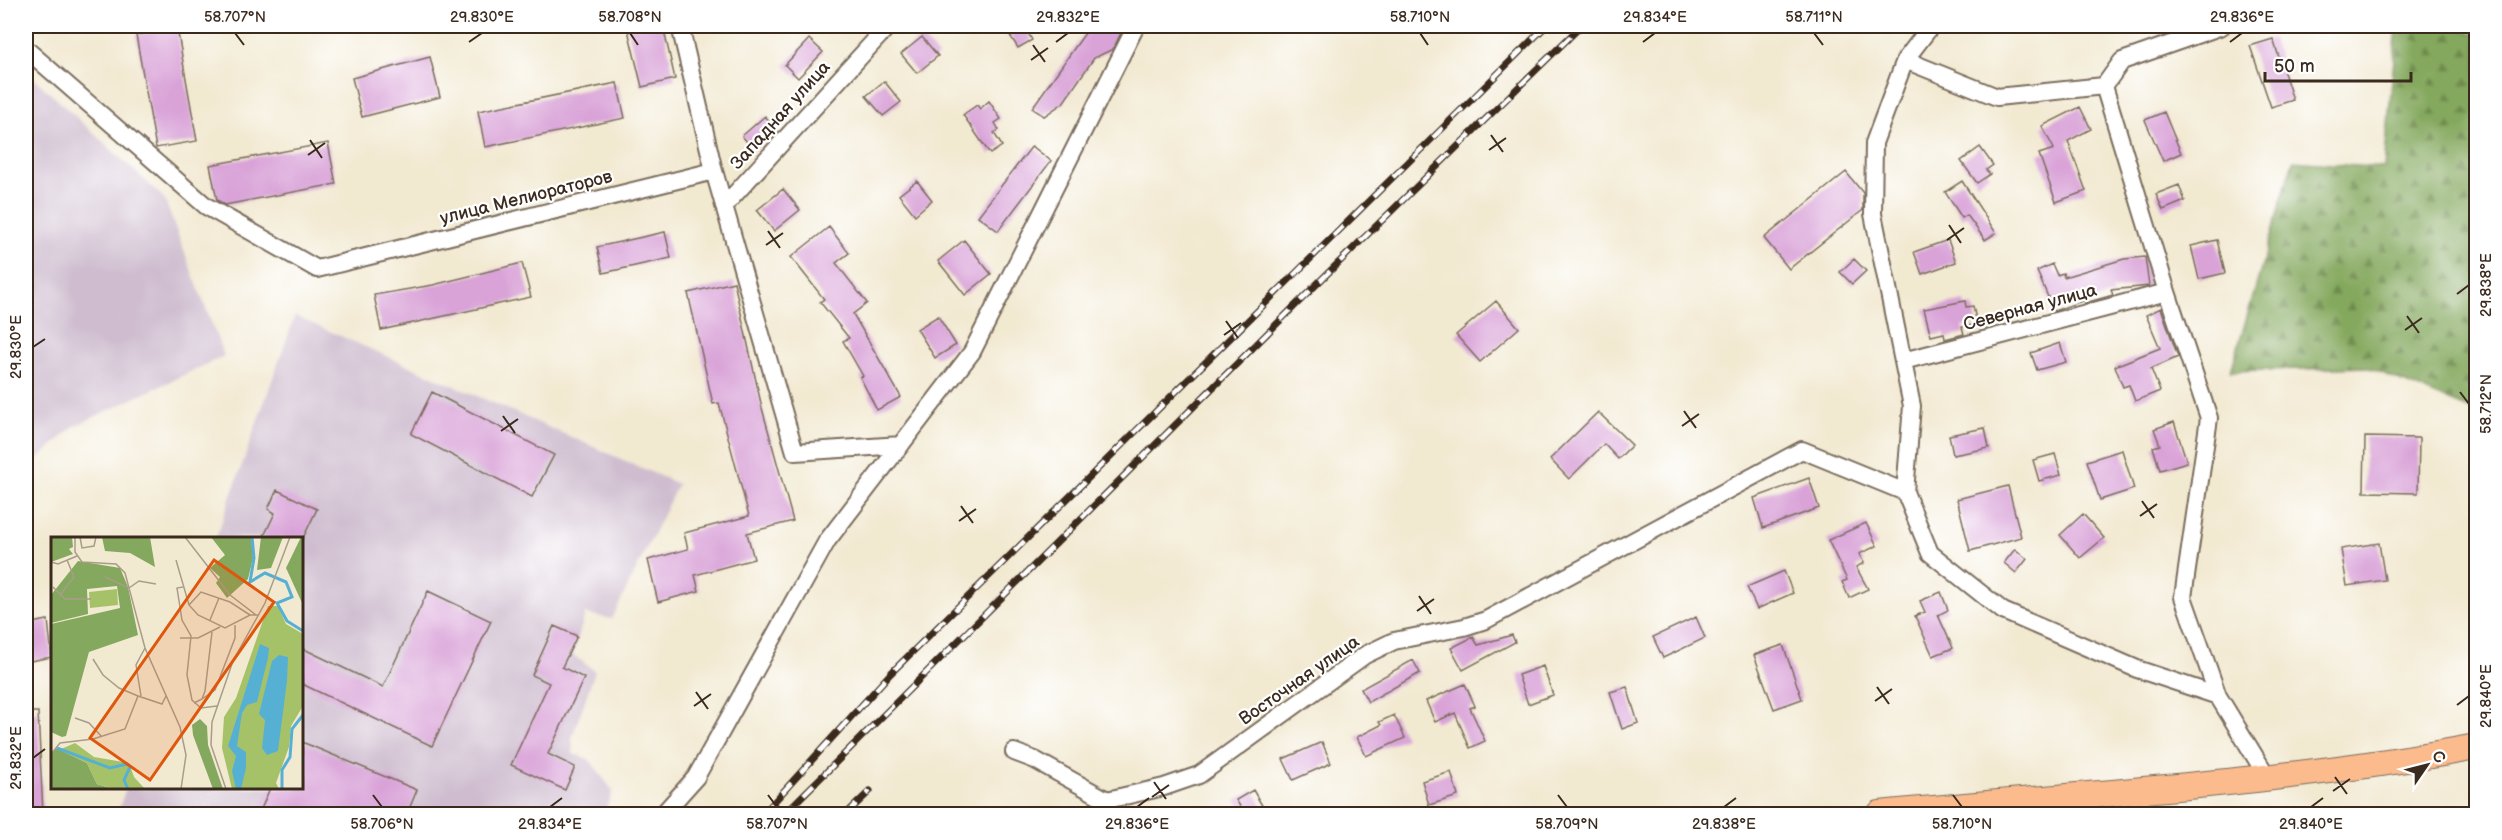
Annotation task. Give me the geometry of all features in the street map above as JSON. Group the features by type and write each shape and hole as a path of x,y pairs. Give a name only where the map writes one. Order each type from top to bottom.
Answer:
{"main road":[{"path":"1880,814 2268,778 2430,756 2476,747"}],"street":[{"path":"680,26 714,171 795,452 901,445"},
{"name":"Западная улица","path":"725,205 888,26"},
{"path":"663,814 696,777 827,541 972,351 1136,26"},
{"path":"1931,26 1905,60 1874,143 1873,202 1873,214 1912,406 1905,492 1930,553 2003,611 2137,669 2218,696"},
{"path":"1905,60 1997,97 2104,86 2122,61 2222,26"},
{"name":"улица Мелиораторов","path":"26,50 206,207 317,269 714,171"},
{"path":"2104,86 2167,292 2209,418 2183,597 2218,696 2268,778"},
{"name":"Северная улица","path":"1903,361 2167,292"},
{"name":"Восточная улица","path":"1014,752 1035,760 1107,800 1164,787 1199,776 1365,655 1394,641 1464,627 1486,620 1802,450 1905,492"}],"shaded area":[{"path":"26,71 164,198 224,356 73,427 26,470"},
{"path":"295,316 678,484 612,619 585,614 573,655 595,671 572,738 573,754 589,759 613,791 604,814 117,814 126,789 303,789 303,537 216,537"}],"green space":[{"path":"2397,26 2446,26 2476,34 2476,412 2367,367 2231,371 2293,161 2384,168"}],"building":[{"path":"627,26 663,26 675,79 642,87"},
{"path":"1004,26 1024,26 1032,40 1018,48"},
{"path":"1090,26 1119,26 1122,31 1113,49 1094,58 1063,103 1044,116 1032,108"},
{"path":"177,28 197,141 156,148 136,35"},
{"path":"922,37 938,56 917,73 901,54"},
{"path":"809,39 823,52 798,78 785,65"},
{"path":"2273,39 2293,100 2271,107 2250,46"},
{"path":"430,57 440,97 362,117 352,78"},
{"path":"884,81 901,102 883,116 866,96"},
{"path":"617,83 625,118 485,147 478,111"},
{"path":"989,101 1001,119 995,123 999,130 994,133 1002,146 990,154 963,115 977,105 980,109"},
{"path":"2080,107 2091,129 2068,141 2086,191 2056,202 2039,154 2054,149 2042,126"},
{"path":"2164,112 2181,153 2163,161 2145,120"},
{"path":"765,116 777,130 754,150 742,136"},
{"path":"328,143 336,184 225,205 217,200 210,165"},
{"path":"1032,146 1051,161 998,231 978,216"},
{"path":"1980,147 1993,165 1986,170 1990,174 1977,183 1961,161"},
{"path":"1846,172 1863,193 1863,210 1789,269 1764,238"},
{"path":"917,181 932,200 915,215 899,195"},
{"path":"1962,181 1996,233 1985,240 1967,215 1962,218 1945,192"},
{"path":"2179,185 2185,201 2163,210 2156,194"},
{"path":"783,189 800,210 774,231 757,210"},
{"path":"829,227 849,253 836,263 867,303 853,314 901,397 877,410 860,377 863,376 843,341 849,338 820,302 824,299 791,257"},
{"path":"665,232 671,258 603,273 597,247"},
{"path":"964,240 991,274 965,295 938,261"},
{"path":"1948,240 1956,262 1922,274 1914,252"},
{"path":"2217,240 2225,273 2199,279 2191,246"},
{"path":"2145,257 2149,286 2111,290 2113,295 2085,303 2085,300 2054,311 2037,271 2052,264 2057,275 2063,273 2064,277 2124,259"},
{"path":"1854,259 1866,271 1852,284 1840,272"},
{"path":"522,263 531,297 381,330 374,295 433,285"},
{"path":"734,282 762,408 793,521 747,533 754,559 695,575 699,591 658,602 648,560 688,549 684,533 749,516 719,403 713,404 688,293"},
{"path":"1496,301 1519,328 1480,362 1456,335"},
{"path":"1965,301 1966,307 1973,306 1977,324 1962,327 1964,334 1945,339 1944,333 1931,336 1924,309"},
{"path":"2161,308 2178,357 2151,369 2160,391 2135,401 2129,385 2123,387 2115,366 2160,348 2146,315"},
{"path":"938,316 956,345 935,358 917,329"},
{"path":"2060,343 2066,362 2037,370 2031,353"},
{"path":"432,392 554,455 532,497 411,434"},
{"path":"1598,412 1632,445 1618,459 1604,444 1569,479 1550,459"},
{"path":"2174,422 2187,462 2160,470 2153,447 2160,445 2154,429"},
{"path":"1985,428 1989,448 1953,455 1949,435"},
{"path":"2365,437 2419,438 2418,493 2364,492"},
{"path":"2122,450 2134,489 2100,500 2087,461"},
{"path":"2055,454 2061,475 2039,481 2033,460"},
{"path":"1809,478 1819,508 1763,528 1754,498"},
{"path":"2008,486 2021,537 1970,551 1957,499"},
{"path":"277,490 317,509 303,538 263,537 275,513 268,509"},
{"path":"2083,514 2104,538 2080,558 2060,535"},
{"path":"1866,523 1877,546 1859,554 1864,563 1856,567 1868,589 1849,598 1842,582 1847,580 1828,540"},
{"path":"2379,543 2385,580 2347,586 2341,549"},
{"path":"2015,549 2027,559 2016,573 2004,563"},
{"path":"1784,571 1793,593 1757,609 1747,587"},
{"path":"428,591 491,621 432,746 303,684 303,648 383,687"},
{"path":"1941,592 1948,610 1938,615 1953,648 1933,656 1915,616 1925,612 1920,601"},
{"path":"1696,617 1705,638 1663,658 1653,637"},
{"path":"48,620 51,657 30,661 26,624"},
{"path":"554,626 577,636 562,667 584,678 548,754 575,767 565,790 511,765 549,683 532,675"},
{"path":"1512,635 1515,642 1463,670 1451,648 1473,637 1478,645"},
{"path":"1783,645 1802,699 1774,709 1754,655"},
{"path":"1413,660 1420,673 1368,702 1361,689"},
{"path":"1543,666 1553,695 1528,704 1518,675"},
{"path":"1465,684 1475,706 1470,708 1485,741 1470,748 1455,713 1435,722 1426,701"},
{"path":"1627,687 1638,723 1622,729 1610,692"},
{"path":"26,712 38,712 43,814 26,814"},
{"path":"1394,715 1405,738 1366,756 1357,737 1381,725 1379,722"},
{"path":"303,742 417,790 407,814 259,814 270,789 303,789"},
{"path":"1322,742 1331,763 1293,780 1283,759"},
{"path":"1451,772 1458,796 1429,805 1422,781"},
{"path":"1253,790 1267,814 1245,814 1236,800"}],"railway":[{"path":"763,814 890,674 1546,26"},
{"path":"784,814 1327,274 1581,26"},
{"path":"846,814 870,791"}]}
